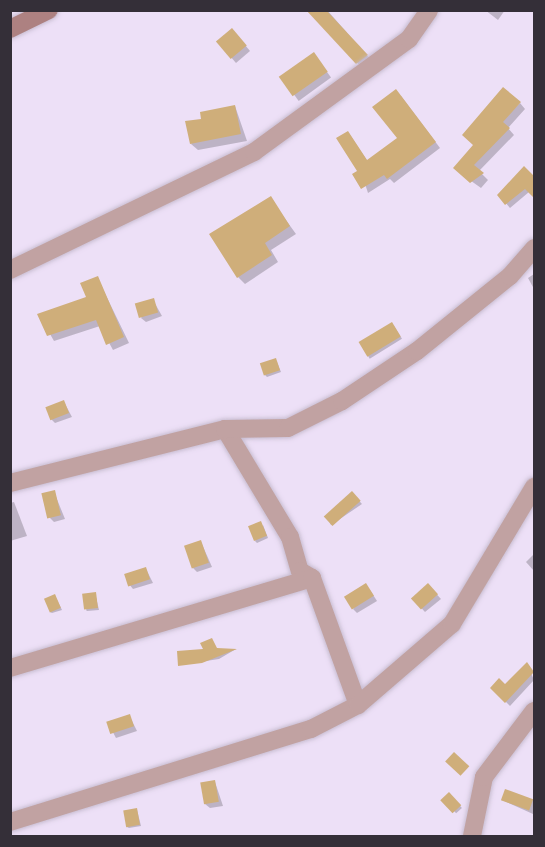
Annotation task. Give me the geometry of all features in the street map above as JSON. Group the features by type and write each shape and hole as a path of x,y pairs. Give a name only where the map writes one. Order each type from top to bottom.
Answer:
{"main road":[{"path":"10,29 49,10"}],"street":[{"path":"10,270 254,152 409,39 429,10"},
{"path":"10,483 225,429 288,428 342,401 417,351 510,276 534,248"},
{"path":"225,429 291,537 300,571 312,578 358,705"},
{"path":"10,822 311,729 358,705 452,624 534,487"},
{"path":"10,668 312,578"},
{"path":"472,837 484,777 534,711"}],"building":[{"path":"306,10 326,10 368,55 356,64"},
{"path":"232,28 247,46 231,59 216,41"},
{"path":"314,52 328,72 293,96 279,77"},
{"path":"503,87 521,102 503,122 510,128 474,165 484,173 470,183 453,168 473,145 462,135"},
{"path":"396,89 436,142 387,179 384,175 361,189 352,174 357,171 336,138 348,131 367,160 397,138 372,107"},
{"path":"235,105 241,134 190,144 185,121 201,119 200,112"},
{"path":"524,166 534,176 534,198 525,189 505,205 497,195"},
{"path":"271,196 290,226 265,243 272,255 237,278 209,234"},
{"path":"98,276 124,337 106,345 96,320 47,336 37,314 86,297 80,283"},
{"path":"154,298 158,312 139,318 135,304"},
{"path":"392,322 401,337 367,357 359,342"},
{"path":"276,358 280,370 264,376 260,363"},
{"path":"64,400 69,413 50,420 45,407"},
{"path":"55,490 61,515 47,518 41,493"},
{"path":"352,491 361,501 332,526 324,516"},
{"path":"261,521 267,536 254,541 248,526"},
{"path":"201,540 209,563 192,569 184,546"},
{"path":"146,567 150,579 128,586 124,574"},
{"path":"366,583 374,596 352,609 344,597"},
{"path":"428,583 438,594 421,610 411,598"},
{"path":"96,592 98,608 84,610 82,594"},
{"path":"55,594 61,608 50,612 44,599"},
{"path":"212,638 217,648 237,649 202,663 178,666 177,651 203,649 200,643"},
{"path":"527,662 534,672 505,703 490,688 499,678 505,684"},
{"path":"130,714 134,726 110,734 106,722"},
{"path":"454,752 469,766 460,776 445,762"},
{"path":"215,780 219,802 204,804 200,783"},
{"path":"505,789 533,799 529,811 501,800"},
{"path":"449,792 461,805 452,813 440,800"},
{"path":"137,808 140,825 126,827 123,810"}]}
